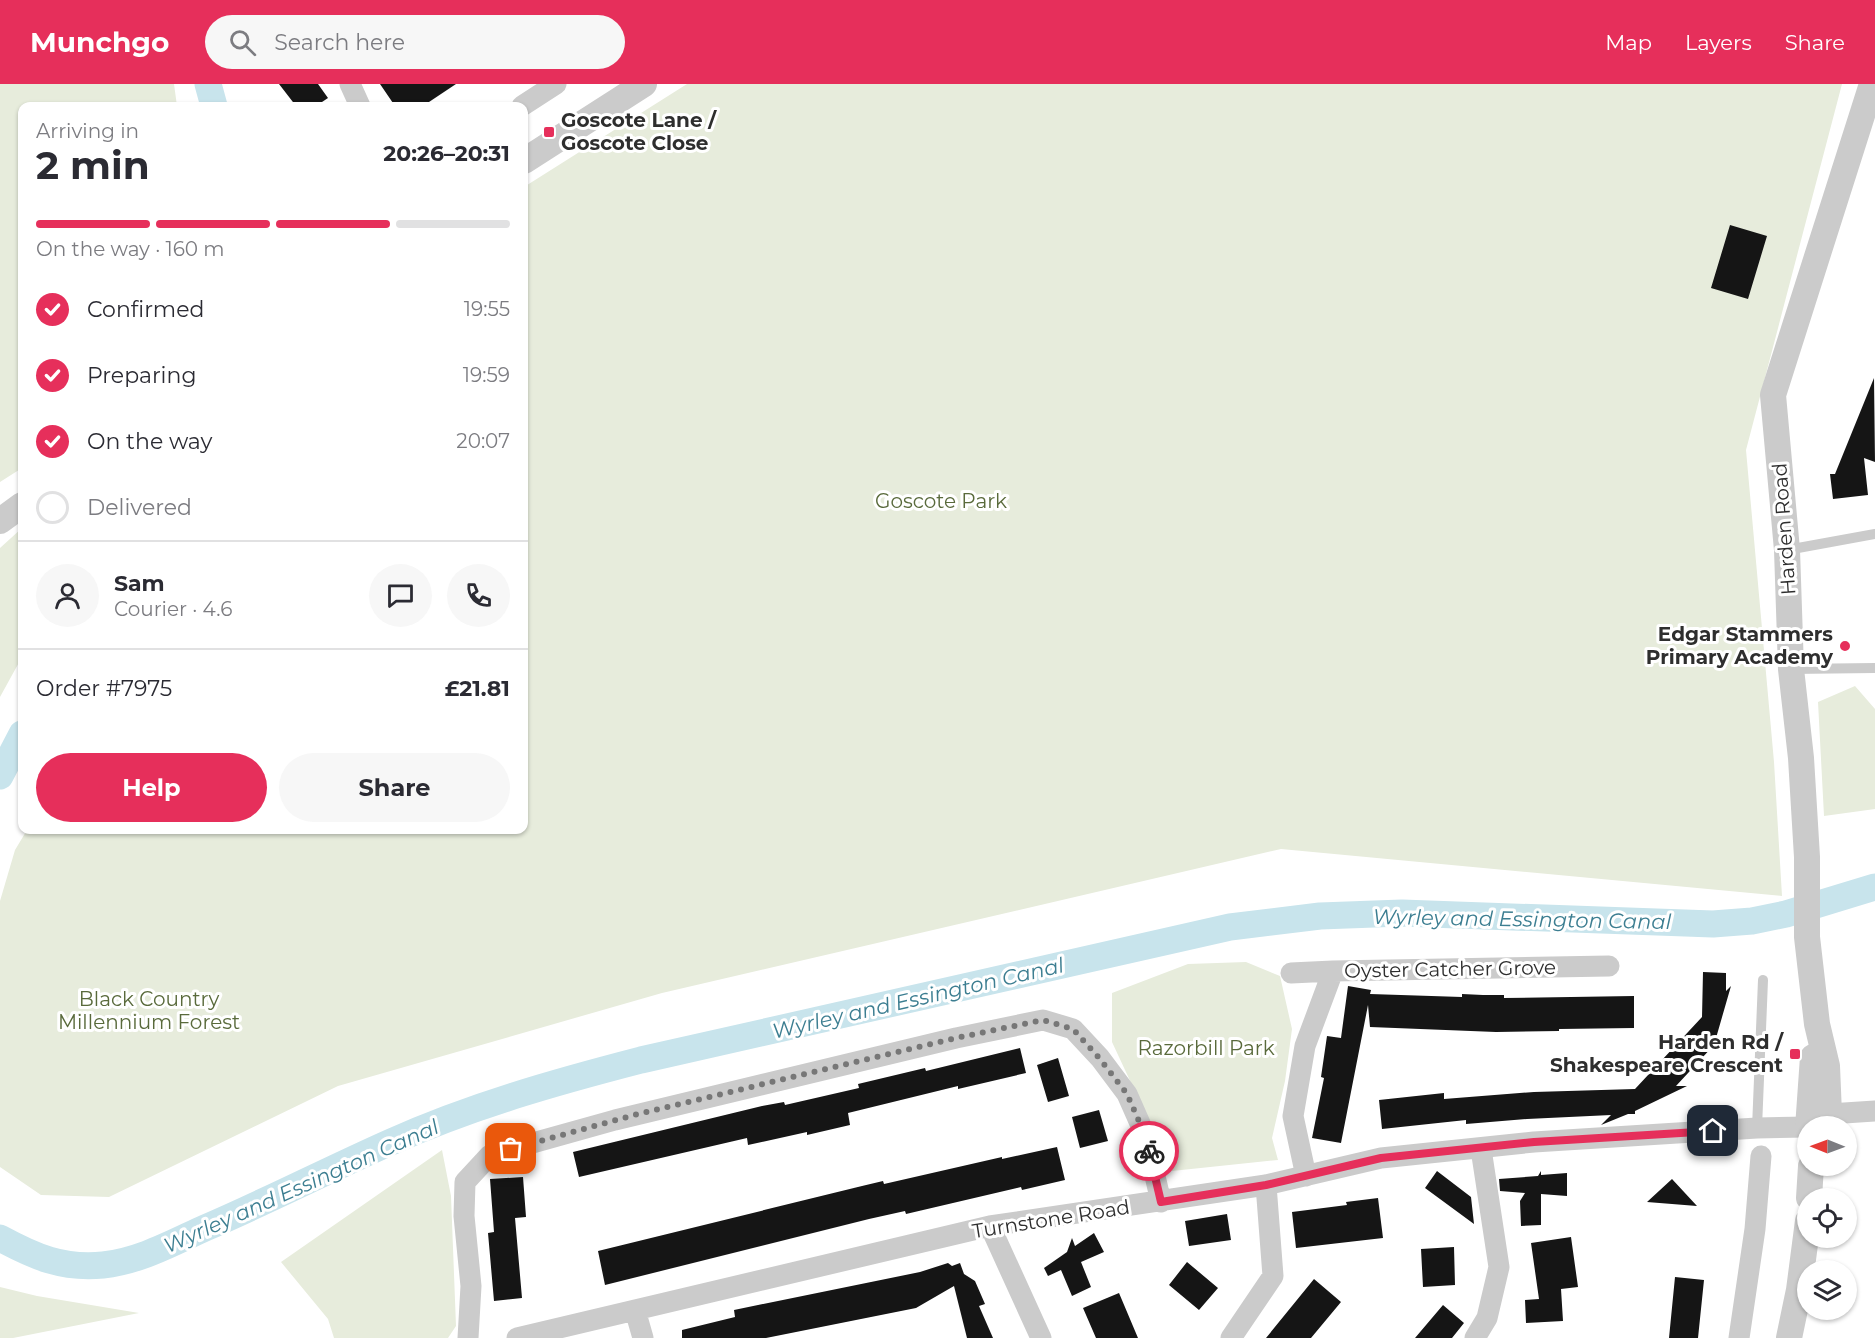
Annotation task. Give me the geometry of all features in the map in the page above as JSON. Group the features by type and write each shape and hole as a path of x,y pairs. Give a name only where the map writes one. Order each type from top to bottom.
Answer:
{"street":[{"path":"350,84 358,102"},
{"path":"528,102 556,84"},
{"path":"528,158 644,84"},
{"name":"Harden Road","path":"1818,1116 1816,1024 1807,937 1807,857 1802,758 1791,669 1788,550 1773,395 1872,84"},
{"path":"0,521 18,508"},
{"name":"Oyster Catcher Grove","path":"1292,973 1609,966"},
{"path":"1306,1176 1293,1116 1305,1046 1333,971"},
{"path":"468,1338 471,1286 464,1216 465,1182 490,1155 627,1117 956,1038 1043,1020 1073,1029 1127,1094 1146,1137 1161,1202"},
{"name":"Turnstone Road","path":"1853,1116 1875,1111"},
{"name":"Turnstone Road","path":"517,1338 990,1226 1266,1185 1381,1158 1534,1142 1797,1125"},
{"path":"1475,1338 1487,1318 1499,1267 1481,1149"},
{"path":"1739,1338 1764,1230 1761,1156"},
{"path":"1231,1338 1273,1276 1266,1185"},
{"path":"990,1226 1041,1338"},
{"path":"1789,1338 1804,1248"},
{"path":"635,1310 643,1338"}],"lane":[{"path":"1788,550 1875,534"},
{"path":"1791,669 1875,668"},
{"path":"1757,1128 1763,980"}],"green space":[{"path":"0,84 174,84 176,102 18,102 18,471 0,482"},
{"name":"Goscote Park","path":"687,84 1842,84 1746,450 1774,762 1782,896 1281,849 662,993 338,1086 109,1197 41,1195 0,1167 0,901 15,850 25,834 528,834 528,184"},
{"path":"18,532 18,664 0,697 0,548"},
{"path":"1855,686 1875,709 1875,809 1824,816 1818,702"},
{"name":"Razorbill Park","path":"1246,962 1280,976 1292,1029 1285,1081 1272,1138 1278,1160 1172,1171 1112,1042 1112,993 1188,964"},
{"path":"442,1150 451,1196 456,1326 448,1338 334,1338 328,1319 281,1262"},
{"path":"0,1287 37,1296 139,1313 13,1338 0,1338"}],"building":[{"path":"279,84 318,84 328,98 322,102 293,102"},
{"path":"380,84 456,84 429,102 392,102"},
{"path":"1730,225 1767,236 1748,299 1711,288"},
{"path":"1874,378 1875,462 1864,458 1868,495 1833,499 1830,474 1835,474"},
{"path":"1703,972 1726,973 1726,991 1731,986 1714,1045 1676,1086 1687,1086 1635,1111 1635,1114 1628,1114 1601,1125 1611,1115 1466,1124 1466,1120 1382,1129 1379,1100 1444,1093 1444,1099 1534,1092 1635,1089 1702,1017"},
{"path":"1348,986 1371,990 1370,994 1462,997 1462,994 1504,995 1504,998 1634,996 1634,1028 1496,1032 1370,1027 1368,1005 1341,1143 1312,1138 1324,1078 1321,1077 1327,1036 1341,1038"},
{"path":"1020,1048 1026,1073 958,1089 958,1086 848,1113 850,1125 748,1145 747,1138 579,1177 573,1152 762,1106 784,1102 785,1105 859,1088 858,1084 925,1068 926,1071"},
{"path":"1058,1058 1069,1096 1048,1102 1037,1065"},
{"path":"1099,1110 1108,1141 1080,1148 1072,1117"},
{"path":"1057,1147 1065,1180 1022,1190 1021,1187 906,1214 905,1211 869,1219 605,1285 598,1251 883,1181 884,1184"},
{"path":"1437,1171 1471,1197 1474,1224 1425,1188"},
{"path":"1541,1171 1541,1175 1567,1173 1567,1196 1541,1194 1541,1225 1521,1226 1520,1201 1525,1193 1500,1191 1499,1179 1538,1176"},
{"path":"523,1177 526,1217 515,1218 522,1298 494,1301 488,1233 494,1232 490,1179"},
{"path":"1672,1179 1697,1206 1647,1202"},
{"path":"1378,1198 1383,1238 1296,1248 1292,1212 1347,1205 1346,1202"},
{"path":"1227,1214 1231,1240 1189,1246 1185,1221"},
{"path":"1094,1233 1104,1252 1081,1262 1091,1287 1072,1296 1061,1270 1048,1276 1044,1268 1067,1252 1072,1238 1075,1246"},
{"path":"1571,1237 1578,1287 1561,1289 1563,1321 1526,1323 1525,1300 1539,1299 1531,1243"},
{"path":"1454,1247 1455,1285 1423,1287 1421,1249"},
{"path":"1187,1262 1218,1288 1199,1310 1169,1285"},
{"path":"948,1263 952,1266 960,1263 964,1274 975,1281 985,1304 979,1306 993,1338 967,1338 954,1286 916,1308 766,1338 682,1338 682,1330 735,1317 734,1310 920,1272"},
{"path":"1675,1277 1704,1280 1698,1338 1669,1338"},
{"path":"1314,1279 1341,1302 1311,1338 1266,1338"},
{"path":"1119,1293 1138,1338 1096,1338 1083,1308"},
{"path":"1443,1305 1464,1323 1452,1338 1415,1338"}],"waterway":[{"name":"Wyrley and Essington Canal","path":"208,84 213,102"},
{"name":"Wyrley and Essington Canal","path":"0,776 18,742"},
{"name":"Wyrley and Essington Canal","path":"0,1238 37,1256 62,1263 89,1266 130,1260 168,1245 421,1129 546,1086 641,1060 1230,927 1320,916 1402,913 1713,924 1752,921 1786,914 1875,887"}],"way so far":[{"path":"511,1149 638,1114 956,1038 1043,1020 1073,1029 1100,1059 1127,1094 1146,1137 1149,1151"}],"place":[{"name":"Goscote Lane / Goscote Close","path":"549,132"},
{"name":"Edgar Stammers Primary Academy","path":"1845,646"},
{"name":"Harden Rd / Shakespeare Crescent","path":"1795,1054"}],"route":[{"path":"1149,1151 1161,1202 1266,1185 1381,1158 1534,1142 1713,1131"}],"park label":[{"name":"Black Country Millennium Forest","path":"149,1010"}]}
